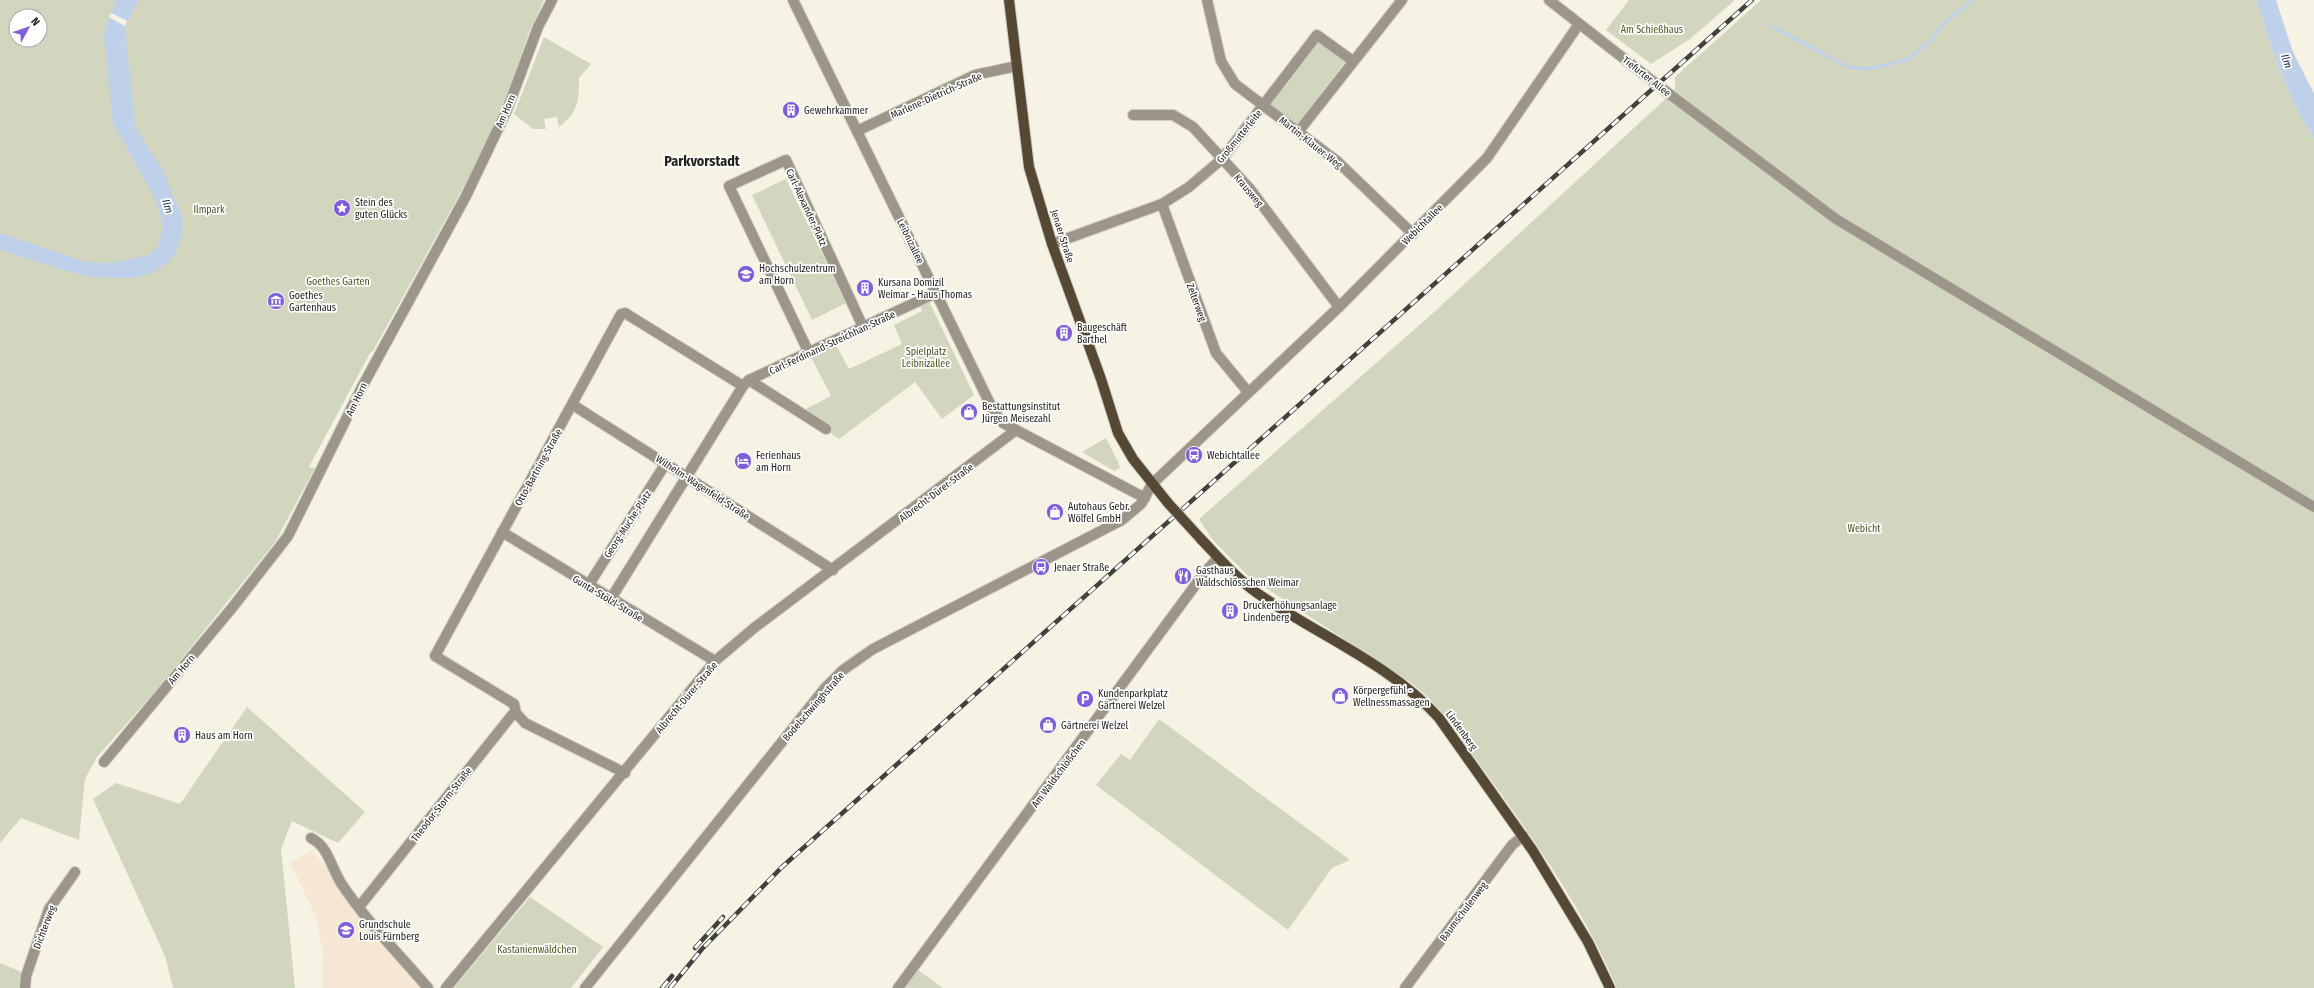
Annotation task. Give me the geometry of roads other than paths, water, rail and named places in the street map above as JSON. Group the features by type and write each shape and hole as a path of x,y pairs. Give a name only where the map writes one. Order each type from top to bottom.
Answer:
{"main road":[{"name":"Jenaer Straße","path":"1009,0 1029,167 1052,244 1099,373 1118,433 1132,459 1168,503 1218,558"},
{"name":"Lindenberg","path":"1218,558 1257,593 1394,678 1422,699 1439,718 1523,836 1588,942 1610,988"}],"street":[{"name":"Am Horn","path":"104,762 237,602 288,536 362,387 466,196 507,110 538,27 552,0"},
{"name":"Leibnizallee","path":"793,0 994,412 1003,423 1145,498"},
{"name":"Martin-Klauer-Weg","path":"1207,0 1224,68 1235,84 1337,161 1412,234"},
{"path":"1298,132 1402,0"},
{"name":"Tiefurter Allee","path":"1549,0 1745,152 1836,219 2314,508"},
{"name":"Webichtallee","path":"1152,484 1339,306 1487,158 1579,24"},
{"name":"Großmutterleite","path":"1052,244 1162,204 1189,187 1222,159 1317,35 1353,61"},
{"name":"Marlene-Dietrich-Straße","path":"857,130 975,75 1017,66"},
{"name":"Krausweg","path":"1133,115 1165,114 1180,118 1193,127 1250,189 1339,306"},
{"name":"Carl-Alexander-Platz","path":"809,354 728,186 786,160 863,328"},
{"name":"Zelterweg","path":"1162,204 1216,353 1248,392"},
{"name":"Carl-Ferdinand-Streichhan-Straße","path":"746,383 936,293"},
{"name":"Otto-Bartning-Straße","path":"516,713 514,704 435,656 621,314 625,313 746,383"},
{"path":"610,600 686,476 746,383 826,429"},
{"name":"Wilhelm-Wagenfeld-Straße","path":"573,404 833,570"},
{"name":"Albrecht-Dürer-Straße","path":"446,988 625,773 715,661 754,628 833,570 1016,430"},
{"name":"Georg-Muche-Platz","path":"588,586 666,463"},
{"name":"Bodelschwinghstraße","path":"585,988 800,719 843,670 873,649 1122,520 1137,508 1145,498 1152,484"},
{"name":"Gunta-Stölzl-Straße","path":"502,532 610,600 715,661"},
{"name":"Am Waldschlößchen","path":"898,988 1205,572 1218,558"},
{"path":"516,713 525,723 625,773"},
{"name":"Theodor-Storm-Straße","path":"359,907 512,714 516,713"},
{"name":"Baumschulenweg","path":"1405,988 1512,845 1523,836"},
{"path":"311,838 323,846 336,874 359,907 428,988"},
{"name":"Dichterweg","path":"25,988 26,976 49,909 75,872"}],"water":[{"name":"Ilm","path":"116,0 139,0 125,26 135,127 162,169 182,217 182,235 176,253 168,263 151,273 133,278 88,277 0,250 0,233 86,262 112,263 149,255 159,245 163,224 157,202 113,123 104,33"},
{"name":"Ilm","path":"2256,0 2276,0 2293,52 2314,94 2314,139 2304,123 2280,71"}],"waterway":[{"path":"1771,26 1848,67 1868,69 1909,59 1930,41 1944,23 1973,0"}],"railway":[{"path":"670,988 702,949 782,867 1752,0"},
{"path":"695,948 723,917"},
{"path":"662,988 672,976"}],"place":[{"name":"Gewehrkammer","path":"791,110"},
{"name":"Stein des guten Glücks","path":"342,208"},
{"name":"Hochschulzentrum am Horn","path":"746,274"},
{"name":"Kursana Domizil Weimar - Haus Thomas","path":"865,288"},
{"name":"Goethes Gartenhaus","path":"276,301"},
{"name":"Baugeschäft Barthel","path":"1064,333"},
{"name":"Bestattungsinstitut Jürgen Meisezahl","path":"969,412"},
{"name":"Webichtallee","path":"1194,455"},
{"name":"Ferienhaus am Horn","path":"743,461"},
{"name":"Autohaus Gebr. Wölfel GmbH","path":"1055,512"},
{"name":"Jenaer Straße","path":"1041,567"},
{"name":"Gasthaus Waldschlösschen Weimar","path":"1183,576"},
{"name":"Druckerhöhungsanlage Lindenberg","path":"1230,611"},
{"name":"Körpergefühl - Wellnessmassagen","path":"1340,696"},
{"name":"Kundenparkplatz Gärtnerei Welzel","path":"1085,699"},
{"name":"Gärtnerei Welzel","path":"1048,725"},
{"name":"Haus am Horn","path":"182,735"},
{"name":"Grundschule Louis Fürnberg","path":"346,930"}],"district":[{"name":"Parkvorstadt","path":"702,161"}],"park label":[{"name":"Am Schießhaus","path":"1652,29"},
{"name":"Ilmpark","path":"209,209"},
{"name":"Goethes Garten","path":"338,281"},
{"name":"Spielplatz Leibnizallee","path":"926,356"},
{"name":"Webicht","path":"1864,528"},
{"name":"Kastanienwäldchen","path":"537,949"}]}
